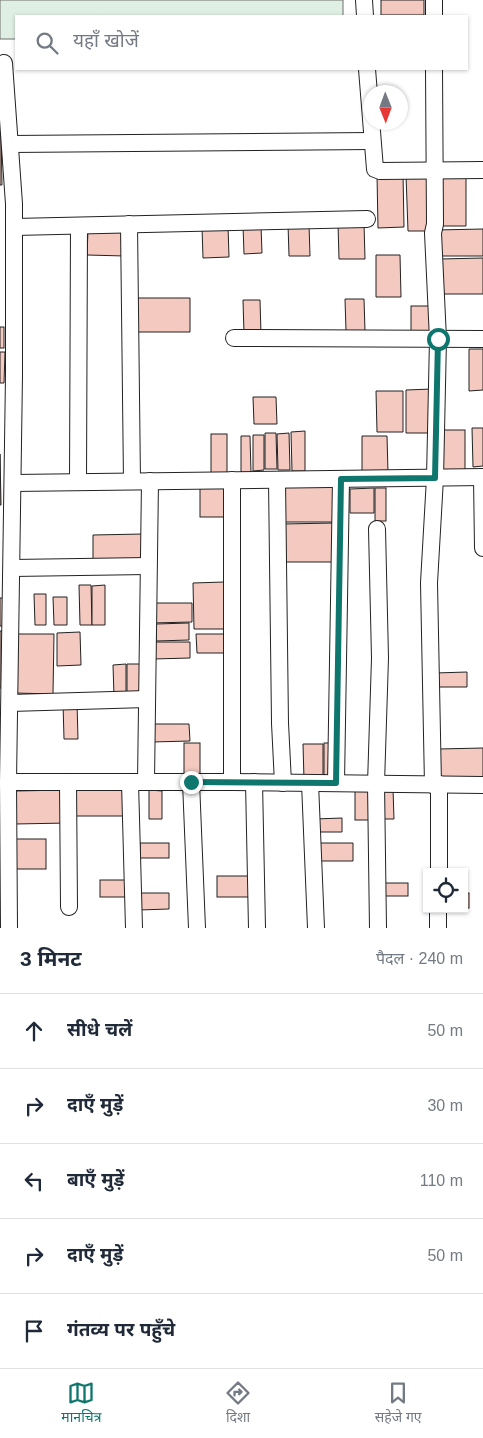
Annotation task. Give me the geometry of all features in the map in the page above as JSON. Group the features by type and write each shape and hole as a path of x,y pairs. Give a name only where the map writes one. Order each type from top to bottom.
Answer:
{"street":[{"path":"364,0 364,15"},
{"path":"434,0 434,15"},
{"path":"7,63 4,121 10,144 14,204 7,445 13,483 6,512 12,568 5,629 10,703 8,782 4,820 10,928"},
{"path":"367,70 374,167 377,171 483,170"},
{"path":"434,70 435,224 433,233 438,339 435,478 429,583 438,868"},
{"path":"10,144 372,141"},
{"path":"14,227 367,219"},
{"path":"129,224 132,481"},
{"path":"78,482 79,226"},
{"path":"234,338 483,339"},
{"path":"13,483 483,477 483,548"},
{"path":"336,783 341,479"},
{"path":"232,480 232,782"},
{"path":"277,480 282,783"},
{"path":"134,928 138,782 147,699 150,481"},
{"path":"377,529 380,658 376,784 378,928"},
{"path":"12,568 148,566"},
{"path":"10,703 147,699"},
{"path":"8,782 254,782 483,785"},
{"path":"68,782 69,907"},
{"path":"191,782 197,928"},
{"path":"254,782 257,928"},
{"path":"310,783 316,928"},
{"path":"438,913 438,928"}],"green space":[{"path":"0,0 343,0 343,15 15,15 15,39 0,39"}],"building":[{"path":"381,0 424,0 424,15 381,15"},
{"path":"1,129 2,185 0,185"},
{"path":"403,174 404,227 378,228 377,175"},
{"path":"430,174 432,231 408,231 406,175"},
{"path":"438,175 466,175 466,226 437,226"},
{"path":"364,223 365,259 339,259 338,224"},
{"path":"288,224 309,224 310,256 289,256"},
{"path":"228,226 229,257 203,258 202,227"},
{"path":"243,226 261,226 262,253 244,254"},
{"path":"483,229 483,256 436,256 435,230"},
{"path":"88,230 126,232 125,256 87,255"},
{"path":"376,255 400,255 401,297 376,297"},
{"path":"483,258 483,294 440,294 440,259"},
{"path":"135,298 190,298 190,332 136,332"},
{"path":"345,299 364,299 365,331 346,331"},
{"path":"243,300 260,300 261,334 244,334"},
{"path":"411,306 431,306 431,335 411,335"},
{"path":"0,327 4,327 4,348 0,348"},
{"path":"469,349 483,349 483,390 469,391"},
{"path":"0,352 5,352 4,383 0,383"},
{"path":"432,389 433,433 406,433 406,390"},
{"path":"376,391 403,391 403,432 377,432"},
{"path":"253,397 276,397 277,424 254,424"},
{"path":"472,428 483,428 483,466 473,467"},
{"path":"437,430 465,430 465,471 437,471"},
{"path":"305,431 305,471 292,471 291,432"},
{"path":"265,433 276,433 277,469 265,469"},
{"path":"289,433 290,470 278,470 277,434"},
{"path":"211,434 227,434 227,473 211,473"},
{"path":"253,435 264,435 264,470 253,471"},
{"path":"241,436 250,436 251,473 241,473"},
{"path":"362,436 387,436 388,472 362,472"},
{"path":"0,454 1,505 0,505"},
{"path":"281,484 336,484 336,522 282,522"},
{"path":"200,488 226,488 226,517 200,517"},
{"path":"374,488 374,513 350,513 350,489"},
{"path":"375,488 386,488 386,521 375,521"},
{"path":"335,523 335,562 282,562 282,524"},
{"path":"143,534 144,561 93,562 93,535"},
{"path":"224,582 224,629 194,629 193,583"},
{"path":"79,585 91,585 92,625 80,625"},
{"path":"105,585 105,625 92,625 92,586"},
{"path":"34,594 46,594 46,625 35,625"},
{"path":"53,597 67,597 67,625 54,625"},
{"path":"0,598 4,598 4,626 0,626"},
{"path":"151,603 192,603 192,622 151,623"},
{"path":"189,623 189,640 156,641 156,624"},
{"path":"0,631 4,631 5,688 0,688"},
{"path":"80,632 81,665 57,666 57,633"},
{"path":"17,634 54,634 53,694 15,693"},
{"path":"196,634 226,634 226,653 197,653"},
{"path":"153,642 190,642 190,658 153,659"},
{"path":"126,664 126,696 114,696 113,665"},
{"path":"127,664 146,664 147,694 127,694"},
{"path":"467,672 467,687 435,687 435,673"},
{"path":"63,703 77,703 78,739 64,739"},
{"path":"152,724 189,724 190,741 152,742"},
{"path":"184,743 200,743 200,778 184,778"},
{"path":"324,743 333,743 333,779 324,779"},
{"path":"303,744 323,744 323,779 304,780"},
{"path":"483,748 483,778 439,779 438,749"},
{"path":"355,787 373,787 373,820 355,820"},
{"path":"72,789 125,789 125,816 73,816"},
{"path":"380,789 393,789 394,819 381,819"},
{"path":"67,790 68,823 15,824 15,791"},
{"path":"149,790 162,791 162,819 149,819"},
{"path":"342,818 342,832 314,832 314,819"},
{"path":"15,839 46,839 46,869 15,869"},
{"path":"140,843 169,843 169,858 140,858"},
{"path":"316,843 353,843 353,861 317,861"},
{"path":"217,876 250,876 250,897 217,897"},
{"path":"100,880 127,880 127,897 100,897"},
{"path":"382,883 408,883 408,896 382,896"},
{"path":"139,893 169,893 169,909 139,910"}],"route":[{"path":"191,782 336,783 341,479 435,478 438,339"}]}
